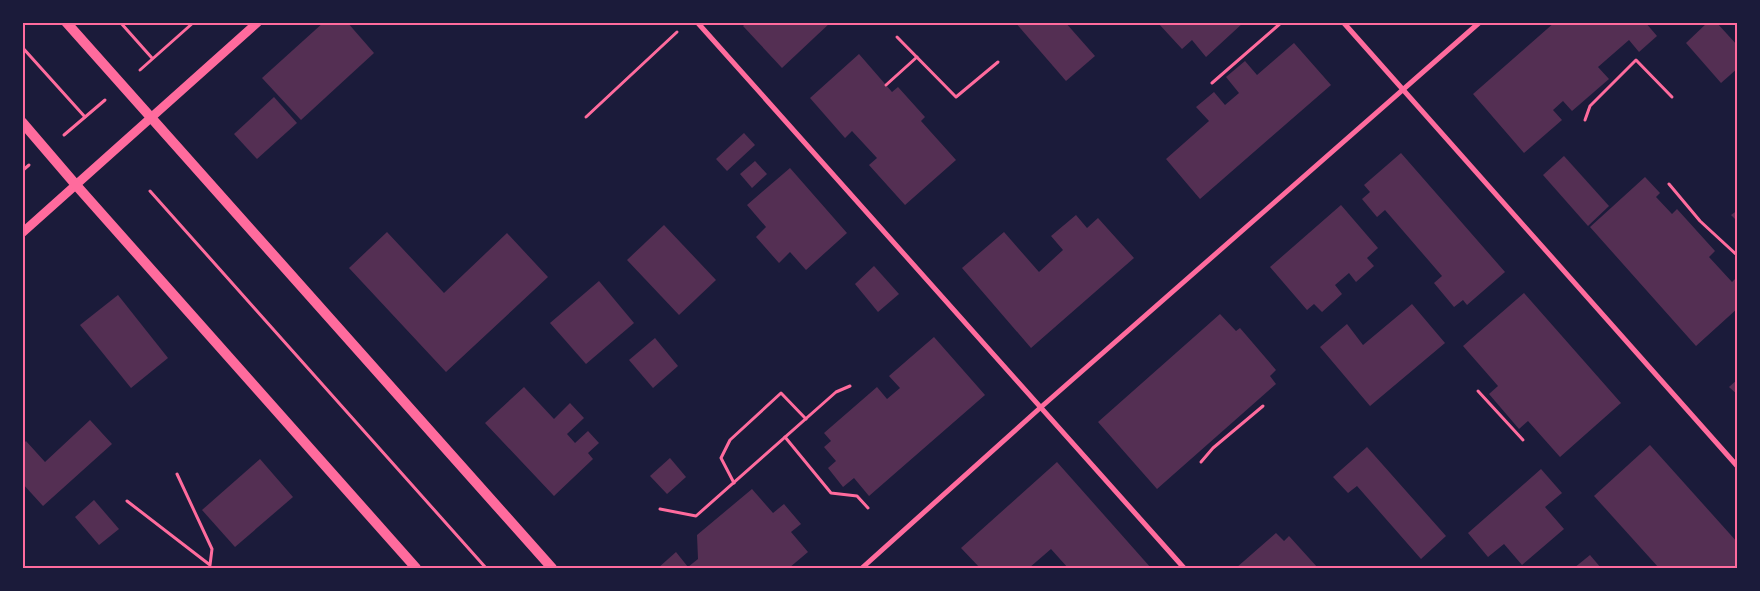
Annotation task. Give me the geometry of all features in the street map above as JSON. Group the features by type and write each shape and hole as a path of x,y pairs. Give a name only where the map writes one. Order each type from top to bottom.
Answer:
{"main road":[{"path":"66,22 552,568"},
{"path":"22,122 416,568"}],"street":[{"path":"22,233 258,22"},
{"path":"697,22 1184,568"},
{"path":"1343,22 1403,92 1738,467"},
{"path":"862,568 1040,408 1403,92 1480,22"}],"path":[{"path":"120,22 152,58"},
{"path":"22,171 194,22"},
{"path":"1212,83 1282,22"},
{"path":"586,117 681,28"},
{"path":"897,37 956,96 998,62"},
{"path":"22,47 85,117"},
{"path":"886,85 917,57"},
{"path":"1584,120 1590,106 1636,60 1672,98"},
{"path":"1669,184 1700,221 1738,256"},
{"path":"150,191 486,568"},
{"path":"660,508 696,516 836,392 850,386"},
{"path":"1478,391 1523,440"},
{"path":"734,483 721,458 730,440 781,393 806,419"},
{"path":"1202,462 1212,448 1264,406"},
{"path":"785,437 831,493 857,496 868,508"},
{"path":"127,501 210,565 212,549 176,474"}],"building":[{"path":"324,22 347,22 374,53 301,120 262,78"},
{"path":"747,22 831,22 782,68 743,26"},
{"path":"1015,22 1065,22 1095,56 1066,81"},
{"path":"1160,22 1244,22 1206,57 1192,40 1182,49 1159,24"},
{"path":"1555,22 1645,22 1657,36 1639,52 1629,40 1598,67 1609,79 1572,111 1563,101 1553,110 1562,120 1524,153 1473,94"},
{"path":"1708,22 1716,22 1738,46 1738,68 1721,83 1686,43"},
{"path":"1294,43 1331,85 1200,199 1166,159 1209,121 1196,107 1214,92 1225,105 1239,93 1226,77 1245,61 1257,75"},
{"path":"859,54 892,92 898,87 925,117 921,121 956,160 905,205 869,165 877,158 852,131 845,138 810,98"},
{"path":"274,97 297,123 257,159 234,134"},
{"path":"744,133 755,145 727,171 716,159"},
{"path":"1401,153 1505,272 1467,305 1463,300 1454,307 1434,283 1442,276 1385,210 1377,217 1362,199 1370,192 1364,185"},
{"path":"1564,156 1609,206 1588,226 1543,175"},
{"path":"755,161 767,174 752,188 740,174"},
{"path":"790,168 847,233 806,270 790,252 779,263 756,237 766,227 747,205"},
{"path":"1645,177 1660,193 1656,197 1672,214 1677,209 1715,251 1709,257 1732,282 1738,276 1738,308 1696,346 1590,227"},
{"path":"1341,205 1378,248 1367,258 1374,266 1356,282 1349,273 1335,285 1342,294 1322,312 1314,304 1307,310 1270,267"},
{"path":"1738,210 1738,222 1731,215"},
{"path":"1076,215 1087,228 1098,218 1134,258 1031,348 962,268 1004,232 1039,272 1063,250 1051,236"},
{"path":"664,225 716,280 679,315 627,260"},
{"path":"387,232 444,293 507,233 548,277 446,372 349,268"},
{"path":"874,266 899,294 878,312 855,284"},
{"path":"599,281 634,323 586,364 550,323"},
{"path":"1524,293 1621,403 1560,457 1528,421 1519,429 1489,394 1498,386 1463,346"},
{"path":"118,295 168,358 131,388 80,325"},
{"path":"1412,304 1445,343 1370,406 1320,347 1347,324 1363,345"},
{"path":"1220,314 1236,331 1240,328 1276,370 1270,376 1276,384 1157,489 1098,422"},
{"path":"934,337 985,395 869,496 854,478 843,487 828,468 836,461 824,447 831,441 824,433 877,387 887,399 900,388 889,376"},
{"path":"655,338 678,366 653,388 629,360"},
{"path":"1738,379 1738,395 1729,387"},
{"path":"524,387 554,419 570,403 584,418 567,434 575,443 588,431 599,443 588,453 593,459 554,496 485,423"},
{"path":"90,420 112,444 43,506 22,483 22,445 26,441 45,462"},
{"path":"1650,445 1738,543 1738,568 1659,568 1594,496"},
{"path":"1367,447 1446,536 1421,559 1357,486 1348,493 1333,477"},
{"path":"670,458 686,477 667,494 650,476"},
{"path":"260,459 293,497 235,547 202,510"},
{"path":"1057,462 1151,568 1068,568 1051,549 1029,568 980,568 961,548"},
{"path":"1541,469 1562,493 1545,507 1564,529 1522,565 1504,544 1488,557 1468,533"},
{"path":"752,489 773,513 784,504 801,524 791,532 808,552 789,568 658,568 676,552 688,567 698,559 697,535"},
{"path":"94,500 119,529 99,545 75,517"},
{"path":"1276,533 1284,541 1289,536 1318,568 1236,568"},
{"path":"1590,555 1601,568 1574,568"}]}
